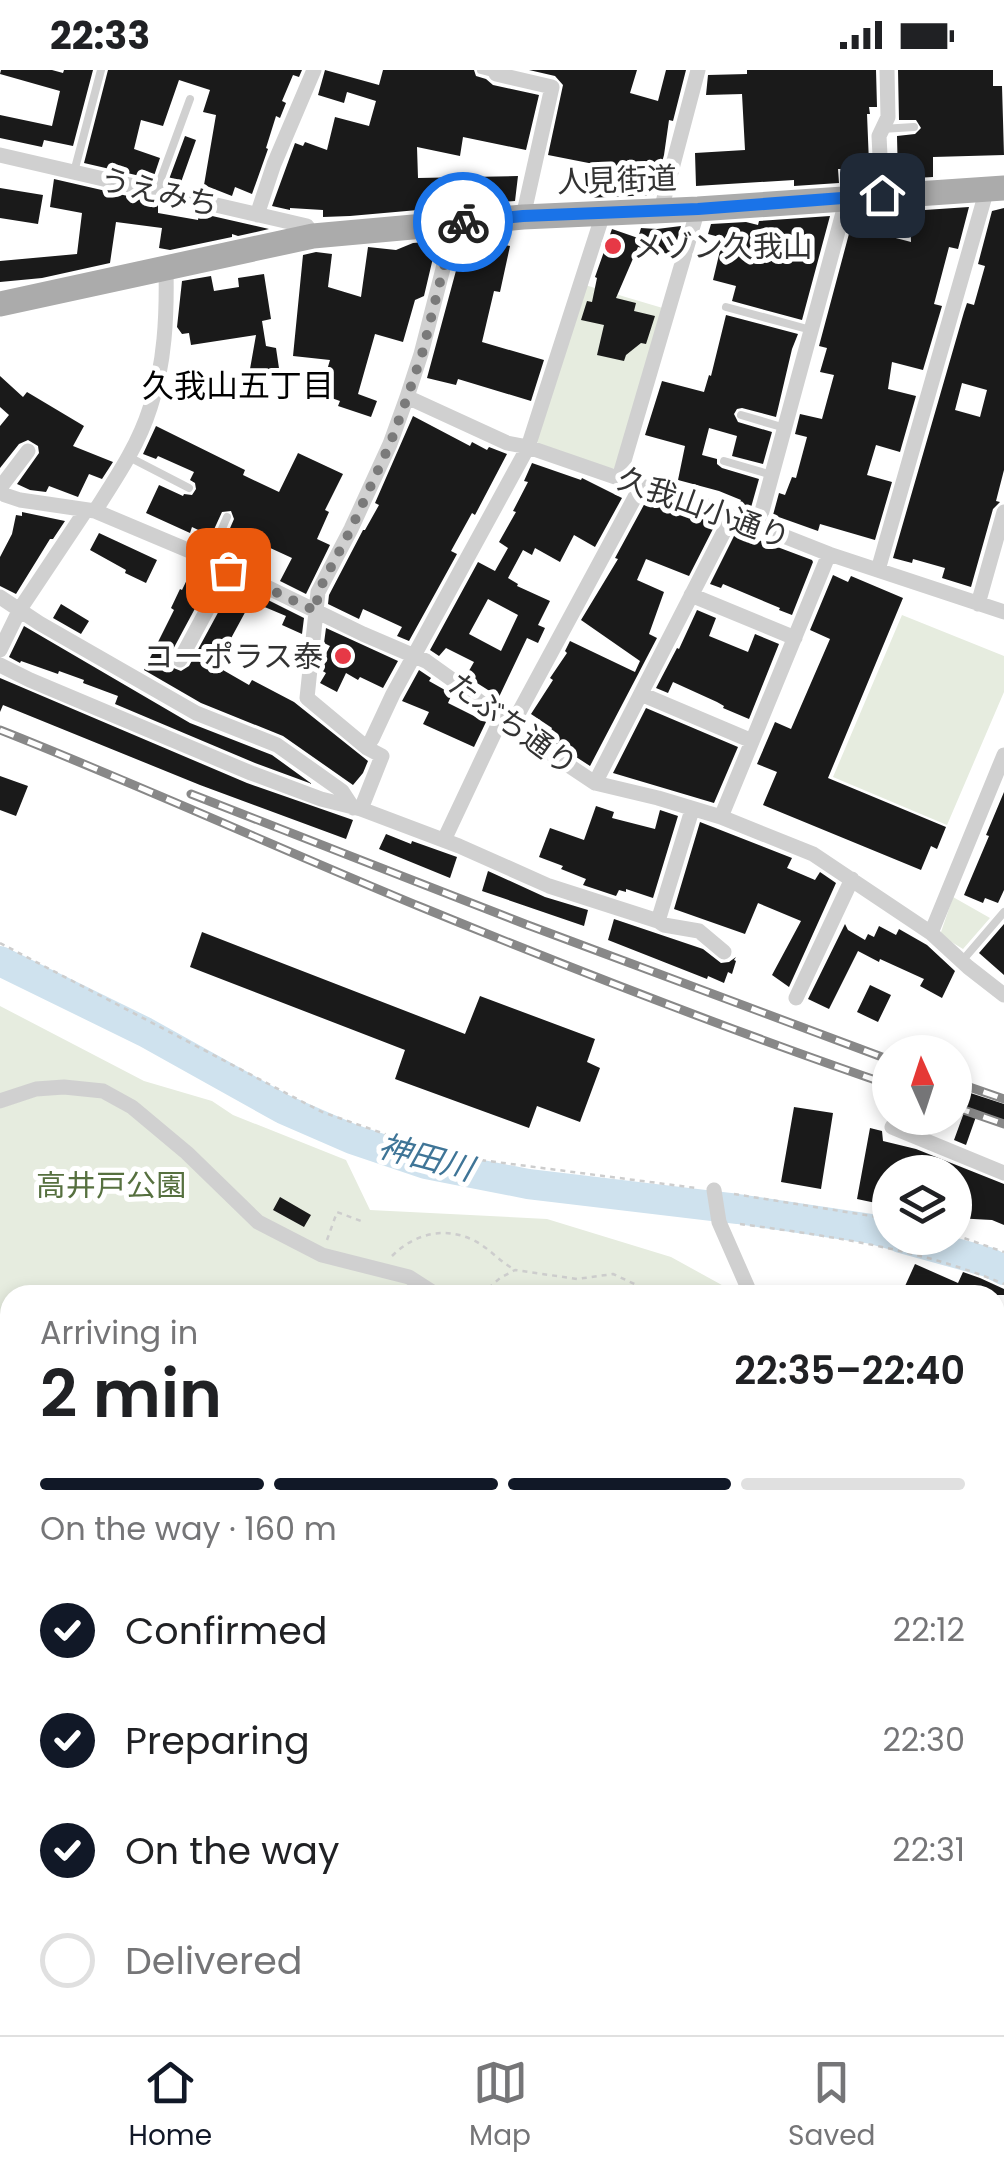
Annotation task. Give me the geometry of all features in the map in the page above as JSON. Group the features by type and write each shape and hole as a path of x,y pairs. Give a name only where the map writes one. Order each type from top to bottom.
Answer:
{"main road":[{"name":"人見街道","path":"0,304 313,236 523,216 698,209 996,188"}],"street":[{"path":"256,214 314,70"},
{"path":"661,210 698,70"},
{"path":"882,195 879,136 888,117 887,70"},
{"path":"491,71 552,87 523,216"},
{"name":"うえみち","path":"0,156 307,226 313,236"},
{"path":"878,570 996,188"},
{"path":"758,526 848,198"},
{"path":"620,478 698,209"},
{"path":"372,739 528,447 603,214"},
{"path":"357,808 382,756 306,698 318,592 374,478 407,398 455,222"},
{"path":"0,650 20,610 129,456 150,408 166,314 166,269"},
{"name":"久我山小通り","path":"407,398 506,443 732,516 829,554 1004,612"},
{"path":"0,489 28,451"},
{"path":"444,840 641,486"},
{"name":"たぶち通り","path":"0,489 20,500 91,510 209,559 426,661 506,723 595,783 721,817 813,854 931,933 1004,995"},
{"path":"978,604 1004,512"},
{"path":"595,783 732,516"},
{"path":"721,817 829,554"},
{"path":"180,660 228,570"},
{"path":"692,595 795,638"},
{"path":"0,597 141,684 196,713 277,744 342,792 357,808"},
{"path":"0,666 250,772 444,840 549,886 664,925 699,931 724,952"},
{"path":"641,694 752,742"},
{"path":"931,933 1004,755"},
{"path":"658,921 692,810"},
{"path":"796,998 852,879"},
{"path":"0,1101 36,1089 103,1091 132,1107 187,1153 258,1222 322,1255 409,1277 421,1285"},
{"path":"909,1135 1004,1173"},
{"path":"714,1190 718,1218 748,1285"}],"lane":[{"path":"74,172 101,70"},
{"path":"156,192 190,99"},
{"path":"882,129 914,127"},
{"path":"726,307 811,330"},
{"path":"741,415 784,428"},
{"path":"129,456 189,488"},
{"path":"724,461 772,475"},
{"path":"209,559 227,517"},
{"path":"962,961 1004,912"}],"path":[{"path":"0,943 322,1112 408,1142 553,1171 714,1190 872,1216"},
{"path":"322,1255 337,1212 361,1221"},
{"path":"718,1218 909,1252 972,1270 1004,1284"},
{"path":"385,1270 402,1246 428,1234 444,1233 472,1240 515,1270 577,1279 614,1274 637,1285"},
{"path":"972,1241 1004,1252"},
{"path":"492,1285 515,1270"}],"green space":[{"path":"585,285 666,309 619,465 613,469 539,445 535,438"},
{"path":"902,615 1004,656 1004,692 947,825 833,777"},
{"path":"953,897 990,918 963,949 940,935"},
{"name":"高井戸公園","path":"0,1006 144,1081 212,1101 233,1115 346,1160 370,1210 547,1219 671,1257 722,1285 0,1285"}],"building":[{"path":"1,70 93,70 73,146 44,140 42,147 0,138 0,115 52,126 60,91 0,74"},
{"path":"108,70 302,70 299,77 293,75 282,101 286,103 280,118 276,116 252,194 235,187 232,196 204,185 216,115 203,112 210,90 179,80 163,126 141,120 134,149 160,158 153,179 84,163"},
{"path":"325,70 379,85 383,70 474,70 476,76 493,85 539,95 526,150 463,137 460,156 417,147 418,178 518,176 515,201 323,217 323,210 272,206 295,143 303,146 305,142 327,150 335,117 369,126 376,101 347,92 344,103 318,95"},
{"path":"529,70 637,70 630,93 658,101 666,70 686,70 673,121 669,120 653,195 587,198 585,173 614,172 614,168 548,155 563,85 555,76"},
{"path":"747,70 876,70 877,107 869,107 867,114 869,163 856,163 856,169 838,169 839,183 794,186 794,180 696,186 695,153 745,150 742,94 706,95 708,75 747,74"},
{"path":"898,70 993,70 993,86 1002,86 1004,155 933,157 933,177 898,179 897,136 915,134 921,128 916,120 899,120"},
{"path":"185,136 196,140 180,185 168,182"},
{"path":"54,179 158,203 158,213 198,220 199,213 269,229 170,250 159,248 162,228 116,222 110,263 42,278 0,282 0,261 77,254 82,213 50,207"},
{"path":"0,188 43,195 38,224 0,218"},
{"path":"969,207 958,249 949,247 934,304 942,306 923,370 892,362 888,389 916,396 900,452 876,445 867,475 892,482 875,540 820,524 818,531 773,515 779,493 785,495 792,477 796,478 807,437 795,434 800,414 822,419 834,375 820,372 827,348 819,346 854,215 877,219 873,232 911,242 910,211"},
{"path":"1004,208 1004,470 996,501 1000,502 993,509 971,587 942,578 945,568 893,558 964,312 967,303 974,305 985,266 978,264 992,211","holes":["962,383 987,390 980,417 955,410"]},
{"path":"830,216 802,320 732,301 736,286 713,280 723,238 708,234 711,224 758,225 759,221"},
{"path":"681,226 673,255 638,247 616,298 636,303 634,311 655,316 646,344 641,343 624,361 597,355 604,325 581,320 587,301 592,302 595,277 612,229 638,238 641,228"},
{"path":"437,241 424,296 415,300 403,342 375,334 358,394 377,401 371,417 338,406 340,401 323,395 330,360 293,356 303,255 332,254 328,287 361,297 368,247 396,250 413,243"},
{"path":"464,241 510,246 500,292 494,291 482,342 544,360 531,401 458,379 456,385 427,378"},
{"path":"264,274 271,319 262,321 266,346 276,348 280,375 250,369 256,335 191,345 189,333 182,334 177,327 182,281 211,276 214,291 239,287 238,278"},
{"path":"726,315 798,334 776,417 742,408 734,414 738,422 772,432 763,464 732,456 737,436 709,428 702,455 717,459 722,468 759,479 750,511 738,506 741,500 678,480 685,446 645,435 662,381 704,392"},
{"path":"0,376 23,397 27,392 84,426 73,446 113,462 102,479 89,474 78,497 49,486 46,492 17,484 39,453 38,446 28,440 19,444 0,468 0,426 9,415 0,407"},
{"path":"413,416 470,446 472,442 507,454 451,551 457,554 409,641 397,636 402,627 363,609 359,619 328,604 329,595 379,505 375,503"},
{"path":"156,426 245,470 243,475 279,492 298,453 343,474 325,510 329,512 317,539 330,545 306,594 280,581 292,558 238,537 234,546 224,542 234,519 231,511 222,512 211,536 192,527 190,533 146,513 159,485 183,496 192,495 196,489 190,480 194,472 158,456 156,459 143,454"},
{"path":"532,463 582,478 622,498 595,547 574,535 560,562 535,548 532,555 523,550 508,578 550,601 538,625 545,628 538,643 527,638 499,697 466,676 474,662 446,648 439,656 430,650 478,562 495,571 508,548 499,542 516,512 513,511 528,482 524,481","holes":["488,599 518,615 501,651 469,634"]},
{"path":"646,501 716,523 689,576 646,559 637,580 664,592 649,634 657,638 590,766 547,738 552,728 531,714 553,680 550,678 567,653 570,641 635,672 640,661 581,620 618,559 615,558"},
{"path":"22,512 65,521 16,594 0,586 0,557 12,534 16,515 22,516"},
{"path":"737,530 812,560 792,615 723,584 721,588 710,584"},
{"path":"99,533 157,560 146,583 90,550"},
{"path":"194,565 213,575 170,655 171,667 181,671 189,666 233,585 255,594 216,666 249,685 252,680 294,702 368,761 353,785 283,736 201,703 144,670"},
{"path":"833,575 848,582 851,576 903,598 828,778 946,827 937,849 931,846 921,870 763,805 777,772 757,764 775,722 791,729 830,639 810,630"},
{"path":"258,595 304,618 302,634 282,625 286,616 255,603"},
{"path":"61,604 89,621 81,634 53,618"},
{"path":"697,610 716,618 709,636 748,652 755,634 779,644 749,719 673,682 668,693 656,688"},
{"path":"24,626 190,723 272,755 312,784 115,704 118,696 83,683 84,680 9,657"},
{"path":"326,628 398,661 383,688 346,673 337,692 320,683 326,673 321,670 322,661 330,646 324,643"},
{"path":"419,670 431,678 429,681 452,694 448,703 486,722 474,747 423,724 429,712 402,701"},
{"path":"0,678 247,783 353,820 346,839 3,705 0,712"},
{"path":"646,708 738,747 714,803 613,773"},
{"path":"0,776 28,786 16,816 0,810"},
{"path":"1004,792 1004,890 998,903 985,898 983,903 964,895"},
{"path":"596,806 614,812 612,818 655,829 660,810 678,816 653,898 626,889 619,890 616,896 583,885 586,879 539,857 550,828 584,840"},
{"path":"700,822 792,858 787,868 815,880 820,872 836,883 789,987 772,975 801,921 758,903 745,934 674,909"},
{"path":"386,834 457,857 450,878 379,849"},
{"path":"488,871 545,897 588,910 584,926 482,891"},
{"path":"614,919 703,949 721,963 736,957 732,974 728,972 724,983 708,976 707,979 608,940"},
{"path":"845,924 865,940 868,934 874,937 879,926 896,935 899,929 927,945 955,971 942,998 920,986 924,979 858,951 829,1009 808,999"},
{"path":"1004,924 1004,975 979,953"},
{"path":"202,932 465,1034 480,996 595,1039 587,1062 600,1068 580,1122 537,1106 529,1128 395,1079 405,1050 190,967"},
{"path":"870,985 891,995 878,1022 857,1012"},
{"path":"972,1094 1004,1104 1004,1120 978,1111 972,1128"},
{"path":"794,1107 833,1113 821,1189 781,1182"},
{"path":"870,1128 872,1135 882,1135 883,1141 931,1155 872,1155 872,1202 857,1199"},
{"path":"956,1135 970,1135 966,1145 954,1140"},
{"path":"972,1171 1004,1184 1004,1225 972,1219"},
{"path":"280,1197 311,1215 304,1227 273,1210"},
{"path":"915,1264 958,1283 963,1272 995,1285 906,1285"}],"waterway":[{"name":"神田川","path":"0,961 145,1032 283,1109 352,1139 426,1164 528,1184 872,1229"},
{"name":"神田川","path":"963,1255 1004,1270"}],"railway":[{"path":"0,730 537,954 872,1079"},
{"path":"191,794 872,1053"},
{"path":"972,1088 1004,1099"},
{"path":"972,1113 1004,1124"}],"way so far":[{"path":"228,570 316,611 318,592 390,444 422,354 455,222 463,222"}],"place":[{"name":"メゾン久我山","path":"613,246"},
{"name":"コーポラス泰","path":"343,656"}],"district":[{"name":"久我山五丁目","path":"238,385"}],"route":[{"path":"463,222 882,195"}]}
